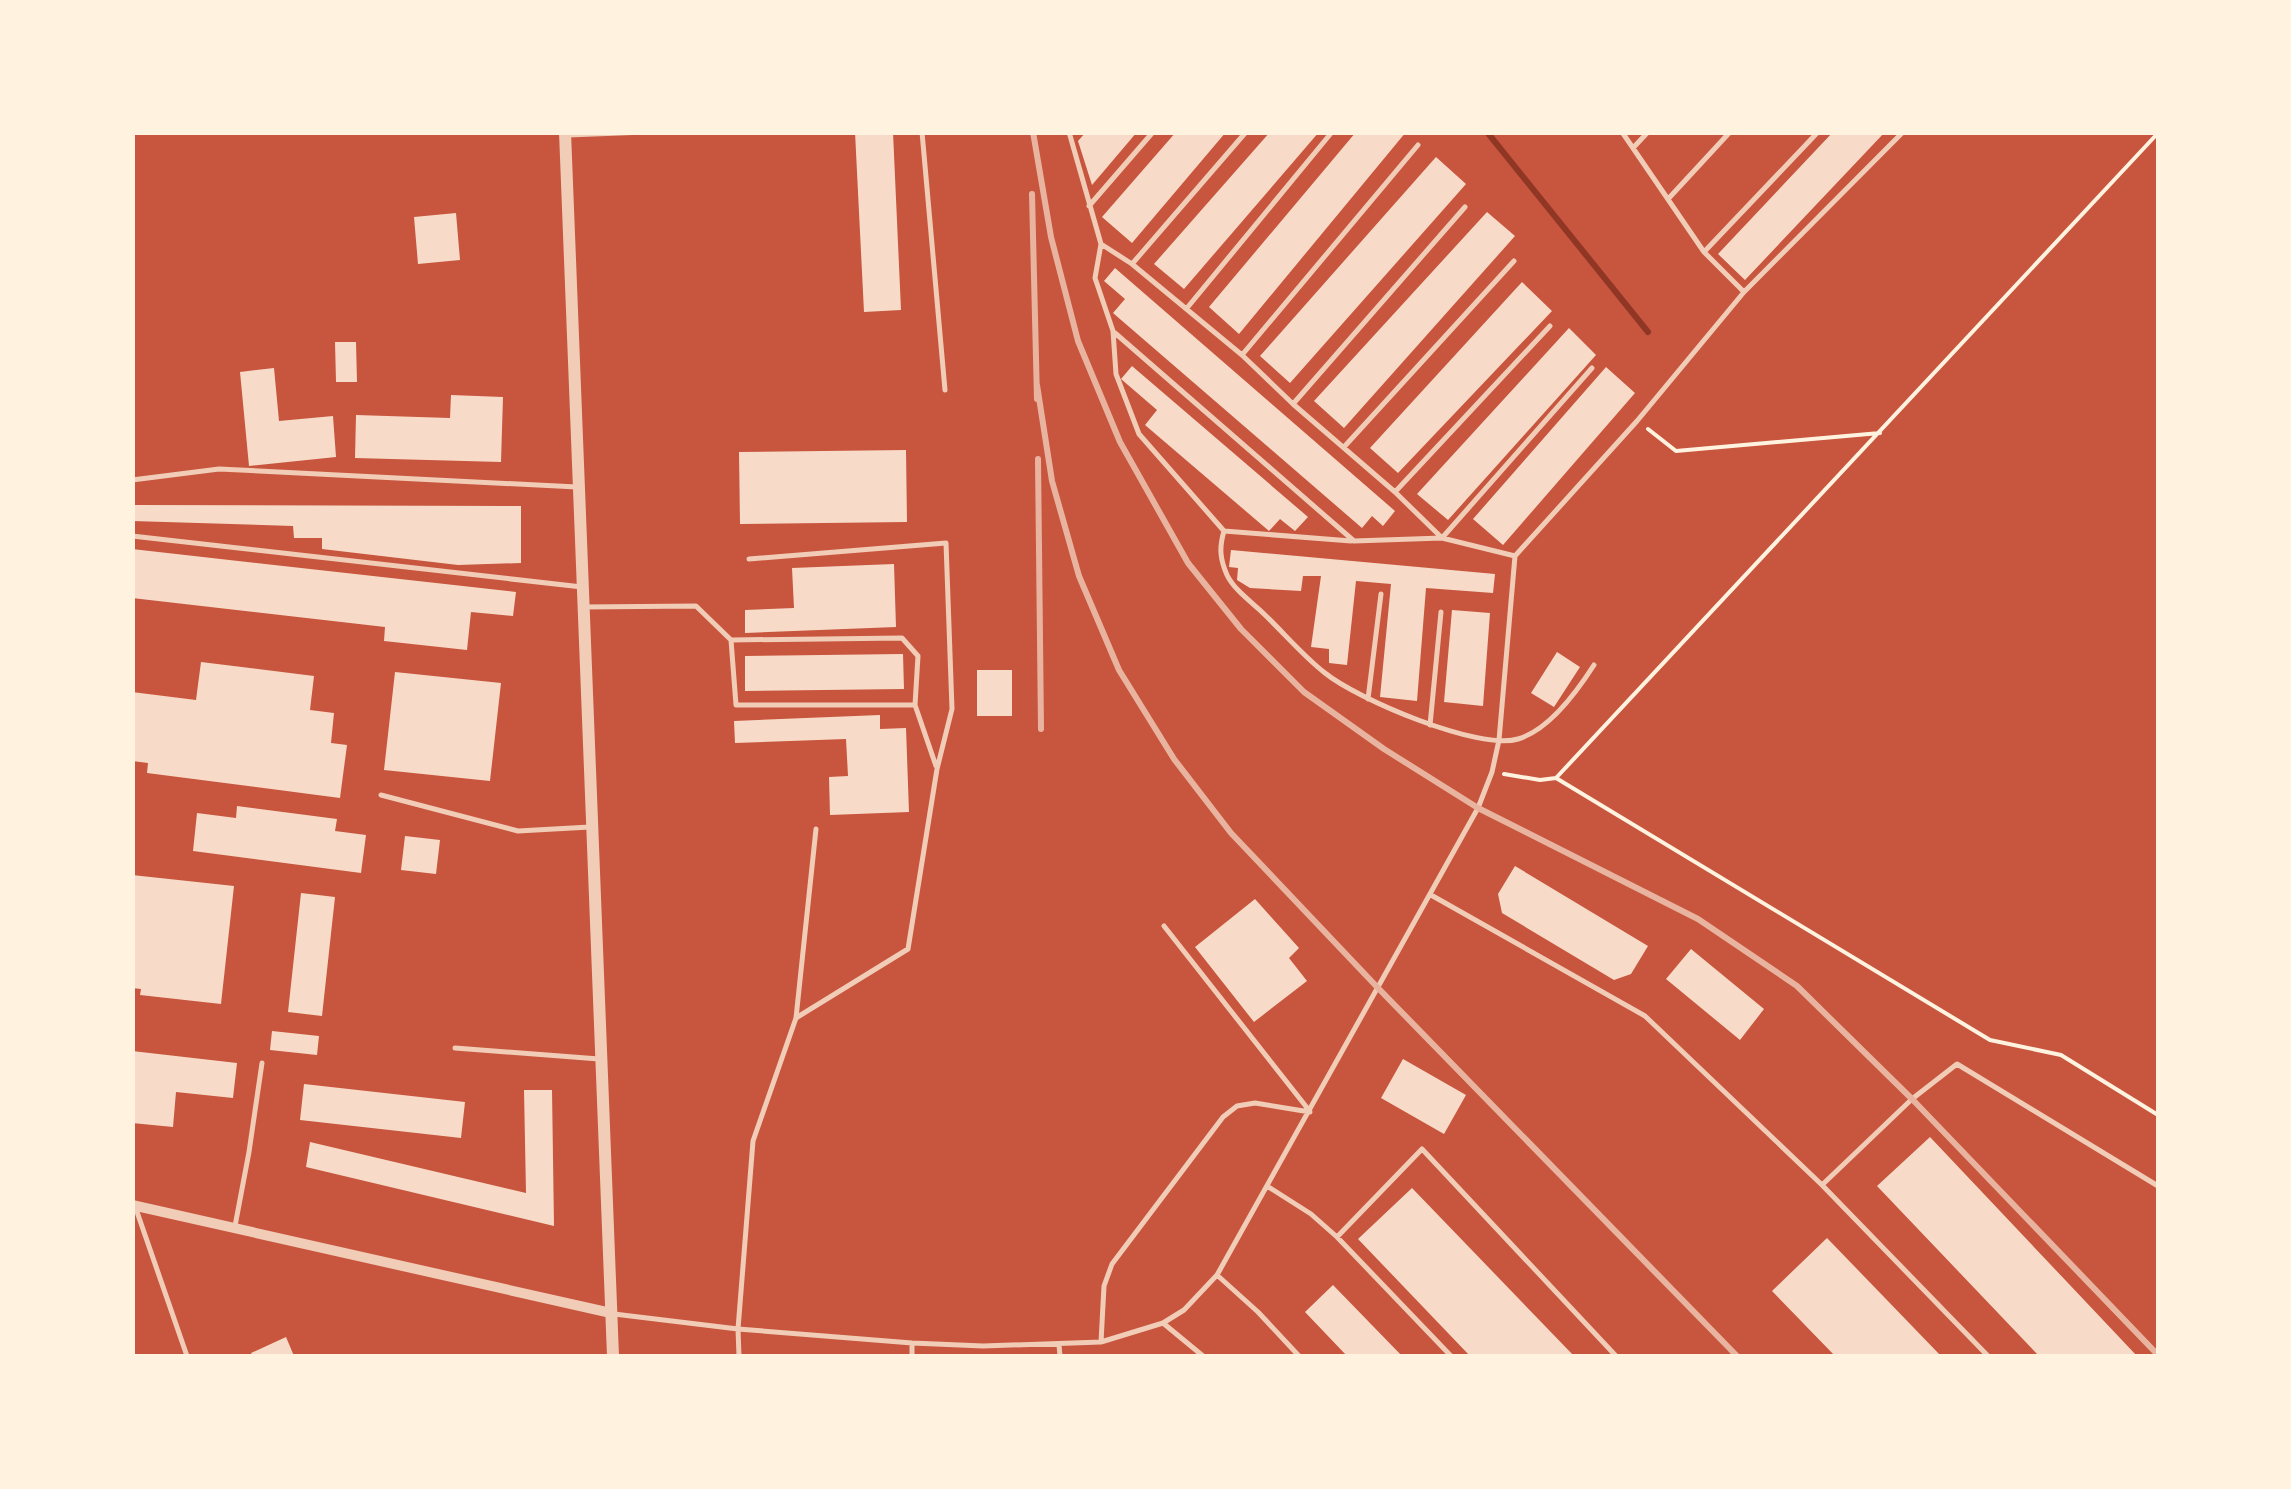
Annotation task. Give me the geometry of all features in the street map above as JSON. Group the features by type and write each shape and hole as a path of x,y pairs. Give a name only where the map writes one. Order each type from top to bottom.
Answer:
{"street":[{"path":"565,134 613,1356"},
{"path":"134,1206 612,1314"}],"lane":[{"path":"565,134 646,132"},
{"path":"922,132 945,390"},
{"path":"1069,132 1101,244 1095,278 1113,331 1116,374 1139,434 1224,531 1354,541 1442,538 1515,556"},
{"path":"1090,206 1153,132"},
{"path":"1132,264 1246,132"},
{"path":"1187,308 1332,132"},
{"path":"1622,132 1704,252 1744,292"},
{"path":"1634,148 1648,132"},
{"path":"1669,198 1730,132"},
{"path":"1704,252 1818,132"},
{"path":"612,1314 912,1343 984,1346 1101,1342 1163,1323 1184,1310 1217,1275 1478,808 1492,772 1498,740 1515,556 1637,420 1744,292 1903,132"},
{"path":"1242,354 1418,145"},
{"path":"1293,404 1465,207"},
{"path":"1101,244 1132,264 1242,354 1442,538"},
{"path":"1344,447 1514,261"},
{"path":"1395,492 1550,326"},
{"path":"1113,331 1354,541"},
{"path":"1442,538 1592,368"},
{"path":"132,480 219,469 580,487"},
{"path":"1224,531 1219,550 1228,579 1326,674 1368,699 1430,726 1498,740 1518,739 1558,711 1594,664"},
{"path":"132,536 584,587"},
{"path":"749,559 946,543 952,709 937,769 908,949 796,1018"},
{"path":"1368,699 1381,594"},
{"path":"584,607 696,606 732,640 736,705 915,706"},
{"path":"1430,726 1441,612"},
{"path":"732,640 902,638 918,656 915,706 937,769"},
{"path":"381,795 518,831 593,827"},
{"path":"739,1356 753,1141 796,1018 816,829"},
{"path":"1431,896 1645,1016 1822,1185 1988,1356"},
{"path":"1164,926 1310,1112"},
{"path":"455,1048 602,1059"},
{"path":"234,1229 262,1063"},
{"path":"1822,1185 1956,1064 2158,1185"},
{"path":"1101,1342 1104,1286 1112,1264 1223,1117 1237,1106 1255,1103 1310,1112"},
{"path":"1337,1237 1422,1148 1616,1356"},
{"path":"1267,1186 1311,1214 1337,1237 1451,1356"},
{"path":"134,1206 186,1356"},
{"path":"1217,1275 1299,1356"},
{"path":"1163,1323 1204,1356"},
{"path":"912,1343 912,1356"},
{"path":"1058,1345 1060,1356"},
{"path":"984,1346 984,1356"}],"path":[{"path":"1556,778 2158,133"},
{"path":"1637,420 1676,451 1880,434"},
{"path":"1492,772 1540,780 1556,778 1990,1040 2061,1055 2158,1114"}],"building":[{"path":"855,132 893,132 901,310 864,312"},
{"path":"1086,132 1137,132 1092,185 1078,141"},
{"path":"1176,132 1226,132 1132,243 1102,217"},
{"path":"1270,132 1319,132 1184,289 1154,264"},
{"path":"1356,132 1406,132 1239,334 1209,307"},
{"path":"1833,132 1885,132 1745,280 1718,254"},
{"path":"1436,157 1466,184 1290,383 1260,356"},
{"path":"1487,212 1515,236 1344,428 1314,401"},
{"path":"456,213 460,260 418,264 414,217"},
{"path":"1115,268 1395,511 1383,526 1372,516 1362,528 1113,313 1125,299 1104,281"},
{"path":"1522,282 1552,311 1398,473 1370,448"},
{"path":"1569,328 1596,355 1448,520 1417,494"},
{"path":"335,342 356,342 357,382 336,382"},
{"path":"1132,366 1308,517 1295,531 1280,519 1269,531 1145,425 1157,410 1121,379"},
{"path":"1606,367 1635,393 1503,545 1473,519"},
{"path":"274,368 279,421 333,416 336,457 249,466 240,372"},
{"path":"451,395 503,397 501,462 355,458 356,415 450,418"},
{"path":"906,450 907,522 740,524 739,452"},
{"path":"132,505 521,506 521,563 458,565 322,549 322,538 294,538 293,526 132,521"},
{"path":"132,549 516,592 513,616 471,612 467,650 384,641 385,627 132,598"},
{"path":"1231,550 1495,574 1493,593 1426,588 1417,701 1380,697 1391,584 1356,581 1347,665 1329,663 1329,649 1311,647 1321,576 1303,576 1301,591 1250,588 1237,580 1238,568 1229,567"},
{"path":"894,564 896,627 745,633 745,610 794,608 792,568"},
{"path":"1452,610 1490,613 1483,706 1444,702"},
{"path":"1557,652 1580,667 1554,707 1531,693"},
{"path":"903,654 904,689 745,691 745,656"},
{"path":"201,662 314,676 310,710 334,713 331,743 347,745 340,798 147,773 148,763 132,761 132,692 196,700"},
{"path":"977,670 1012,670 1012,716 977,716"},
{"path":"395,672 501,683 490,781 384,770"},
{"path":"880,715 880,729 906,728 909,812 830,815 829,777 848,776 846,739 735,743 734,721"},
{"path":"237,806 337,819 335,831 366,835 361,873 193,851 197,813 236,818"},
{"path":"405,836 440,840 436,874 401,870"},
{"path":"1515,866 1648,946 1631,974 1614,980 1502,913 1498,894"},
{"path":"132,875 234,886 221,1004 140,995 141,989 132,988"},
{"path":"301,893 335,897 322,1016 288,1012"},
{"path":"1255,899 1299,948 1289,958 1307,981 1254,1022 1195,947"},
{"path":"1691,949 1764,1009 1740,1040 1666,979"},
{"path":"272,1031 319,1036 317,1055 270,1050"},
{"path":"132,1051 237,1063 233,1098 176,1092 173,1127 132,1123"},
{"path":"1403,1059 1466,1095 1444,1134 1381,1098"},
{"path":"304,1084 465,1102 461,1138 300,1120"},
{"path":"524,1090 552,1090 554,1226 306,1167 310,1142 526,1193"},
{"path":"1930,1137 2137,1356 2039,1356 1877,1186"},
{"path":"1412,1188 1574,1356 1470,1356 1358,1239"},
{"path":"1827,1238 1941,1356 1835,1356 1772,1291"},
{"path":"1333,1285 1402,1356 1347,1356 1305,1312"},
{"path":"286,1337 294,1356 251,1353"}],"waterway":[{"path":"1487,132 1648,332"}],"railway":[{"path":"1033,132 1051,237 1078,341 1120,442 1188,563 1241,629 1304,692 1384,749 1478,808 1698,919 1797,986 1912,1099 2158,1355"},
{"path":"1032,194 1037,399"},
{"path":"1037,385 1052,481 1079,576 1119,670 1174,759 1231,833 1737,1356"},
{"path":"1038,459 1041,729"}]}
